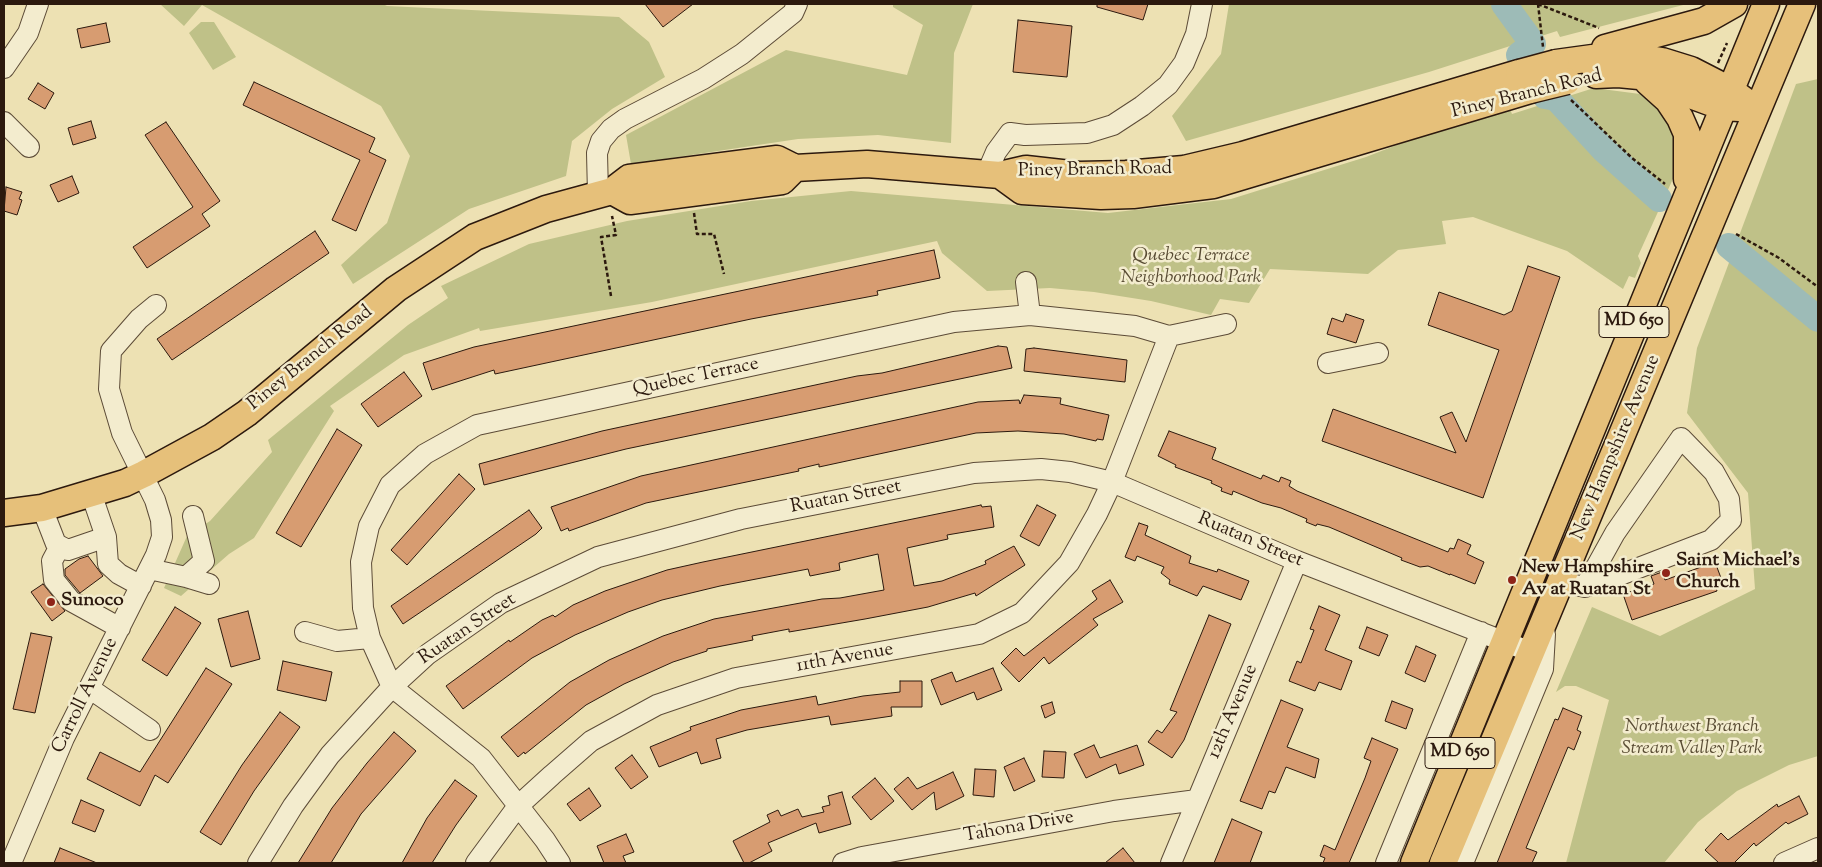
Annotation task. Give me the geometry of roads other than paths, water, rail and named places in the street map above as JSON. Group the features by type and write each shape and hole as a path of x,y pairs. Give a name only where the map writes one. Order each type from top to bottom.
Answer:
{"main road":[{"path":"1560,74 1606,47 1704,21 1734,4"},
{"name":"New Hampshire Avenue","path":"1414,863 1506,642 1676,189 1722,89 1766,4"},
{"name":"New Hampshire Avenue","path":"1443,863 1546,616 1573,585 1757,110 1802,4"},
{"name":"Piney Branch Road","path":"4,513 42,508 125,483 144,474 212,437 247,413 396,289 474,237 546,209 607,200 629,178 777,159 795,168 867,164 994,174 1026,169 1089,175 1135,174 1184,169 1560,74 1607,56 1637,57 1662,61 1690,70 1757,110"},
{"name":"Piney Branch Road","path":"1560,74 1639,76 1722,89"},
{"path":"1639,76 1668,100 1680,118 1687,134 1676,189"}],"street":[{"path":"4,68 28,33 38,4"},
{"path":"607,200 597,153 601,141 611,128 703,79 742,54 793,13 797,4"},
{"path":"994,174 996,152 1010,133 1025,136 1088,133 1113,125 1161,90 1184,64 1196,34 1202,4"},
{"path":"4,122 29,147"},
{"path":"1026,282 1030,316"},
{"name":"Carroll Avenue","path":"11,863 64,738 145,578 162,537 155,500 144,474 122,433 109,389 111,351 139,319 156,305"},
{"name":"Quebec Terrace","path":"392,687 370,638 363,608 362,562 369,526 390,485 425,454 477,425 954,322 1030,316 1134,326 1169,336"},
{"path":"1169,336 1226,324"},
{"name":"11th Avenue","path":"476,863 518,806 591,741 657,705 736,678 979,634 1022,613 1070,564 1112,482 1148,395 1169,336"},
{"path":"1328,363 1378,353"},
{"path":"1681,438 1714,472 1729,499 1731,520 1711,540 1615,576 1573,585 1603,557 1615,533 1681,438"},
{"name":"Ruatan Street","path":"258,863 294,806 330,755 392,687 428,654 501,603 598,557 741,518 974,473 1042,469 1070,472 1112,482 1297,561 1531,652"},
{"path":"91,493 106,537 108,564 119,574 145,578 186,577 209,584"},
{"path":"42,508 56,544 68,550 106,537"},
{"path":"186,577 204,561 193,516"},
{"path":"60,546 52,561 54,580 71,602 120,628"},
{"path":"1603,557 1615,576"},
{"name":"12th Avenue","path":"1171,863 1297,561"},
{"path":"1463,863 1543,669 1546,616"},
{"path":"305,632 337,641 370,638"},
{"path":"1386,863 1480,632"},
{"path":"392,687 481,758 560,863"},
{"path":"89,688 150,730"},
{"name":"Tahona Drive","path":"842,863 862,857 918,855 1114,811 1197,800"},
{"path":"1784,863 1818,848"}],"waterway":[{"path":"1504,4 1533,44 1519,55 1531,78 1545,96 1556,98 1603,149 1659,199"},
{"path":"1729,246 1818,319"}],"place":[{"name":"Saint Michael's Church","path":"1666,573"},
{"name":"New Hampshire Av at Ruatan St","path":"1512,580"},
{"name":"Sunoco","path":"51,602"}],"park label":[{"name":"Quebec Terrace Neighborhood Park","path":"1191,268"},
{"name":"Northwest Branch Stream Valley Park","path":"1692,739"}]}
